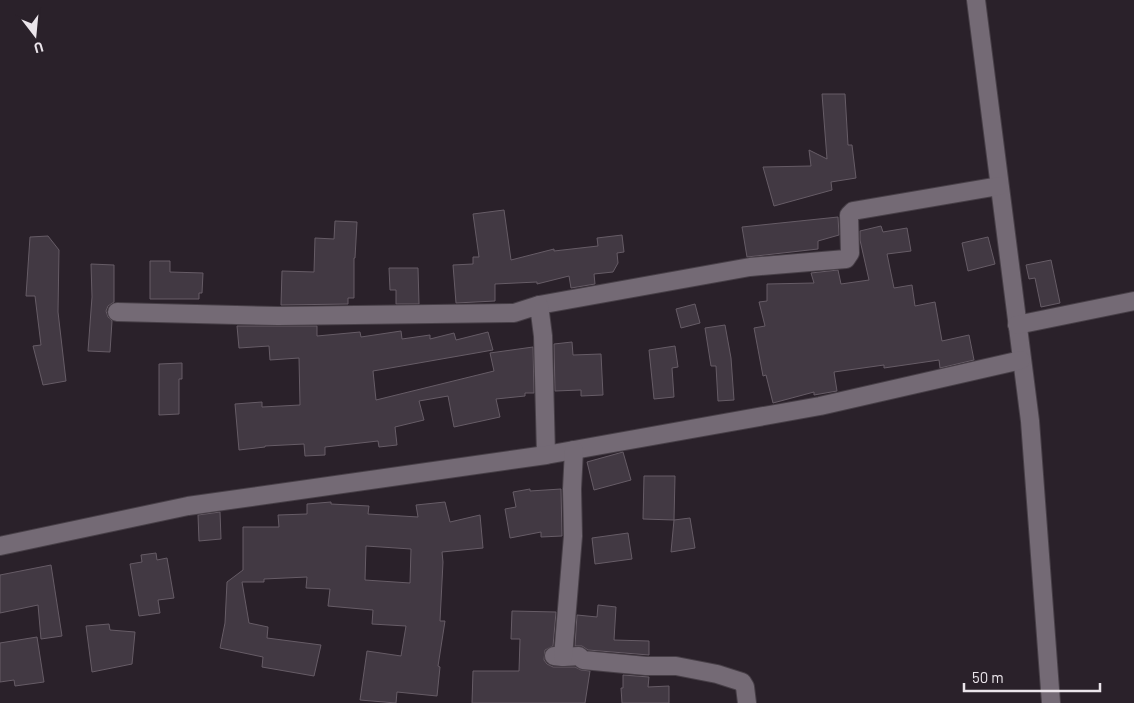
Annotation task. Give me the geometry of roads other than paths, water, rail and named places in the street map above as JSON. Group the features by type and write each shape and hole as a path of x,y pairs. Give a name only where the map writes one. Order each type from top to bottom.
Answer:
{"street":[{"path":"976,0 1030,421 1052,703"},
{"path":"117,312 278,316 514,312 539,305 750,267 846,259 850,253 849,214 853,211 999,186"},
{"path":"1017,326 1134,301"},
{"path":"539,305 542,336 546,455"},
{"path":"0,546 188,506 546,455 820,406 1021,360"},
{"path":"574,450 572,489 574,536 558,656 578,656 583,660 646,666 676,666 717,674 742,682 745,687 747,703"}]}
